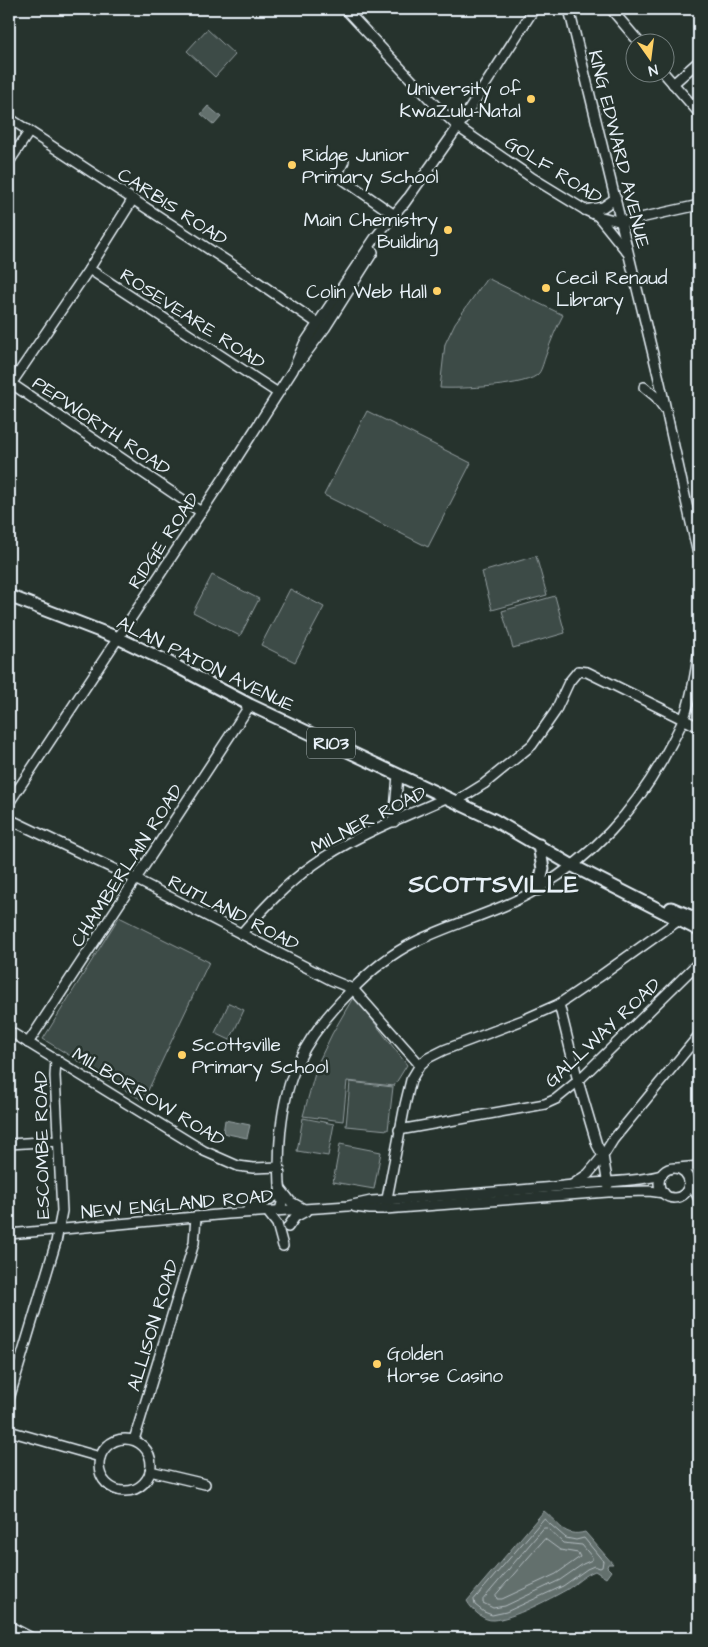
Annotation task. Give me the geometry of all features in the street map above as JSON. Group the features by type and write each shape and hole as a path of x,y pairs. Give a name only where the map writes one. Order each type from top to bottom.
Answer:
{"main road":[{"name":"ALAN PATON AVENUE","path":"9,596 118,638 250,705 494,820 576,863 699,920"},
{"name":"ALAN PATON AVENUE","path":"494,820 522,828 576,863 699,930"},
{"path":"538,889 543,869 539,845"}],"street":[{"name":"GOLF ROAD","path":"345,9 458,127 531,177 585,210 598,216 622,222"},
{"name":"RIDGE ROAD","path":"9,803 293,370 304,344 322,326 458,127 534,9"},
{"name":"KING EDWARD AVENUE","path":"569,9 668,414 699,559"},
{"path":"611,9 631,32"},
{"path":"699,61 673,84 699,113"},
{"name":"CARBIS ROAD","path":"9,118 230,263 322,326"},
{"path":"9,162 29,132"},
{"path":"344,161 336,176 393,214"},
{"path":"585,210 603,207 616,198"},
{"path":"10,385 89,269 132,199"},
{"name":"RIDGE ROAD","path":"322,326 375,238 407,199"},
{"path":"622,222 699,205"},
{"path":"598,216 630,256"},
{"name":"ROSEVEARE ROAD","path":"89,269 278,393"},
{"name":"PEPWORTH ROAD","path":"10,385 201,512"},
{"path":"644,386 659,401 668,414"},
{"path":"282,1208 279,1166 286,1103 298,1063 319,1028 353,989 379,966 409,945 437,932 493,911 538,889 576,863 612,830 628,812 658,767 683,720 692,690 699,648"},
{"name":"MILNER ROAD","path":"241,934 271,901 312,865 334,851 394,822 451,800 490,779 532,745 555,712 574,673 578,671 587,672 683,720"},
{"name":"CHAMBERLAIN ROAD","path":"28,1043 250,705"},
{"path":"683,720 699,726"},
{"path":"394,822 398,775"},
{"name":"RUTLAND ROAD","path":"9,819 136,880 330,980 353,989 420,1065"},
{"path":"386,1205 411,1080 420,1065 428,1058 444,1050 523,1020 558,1004 679,920"},
{"name":"GALLWAY ROAD","path":"400,1130 545,1104 556,1100 578,1081 699,962"},
{"path":"558,1004 578,1081 597,1145 603,1156 608,1192"},
{"name":"MILBORROW ROAD","path":"9,1031 204,1151 238,1166 253,1168 279,1166"},
{"path":"570,1186 588,1174 603,1156 612,1140 699,1035"},
{"name":"ESCOMBE ROAD","path":"9,1399 59,1229 62,1211 55,1076 56,1059"},
{"path":"9,1144 58,1141"},
{"path":"699,1166 671,1168 662,1175 660,1182 664,1193 670,1197 681,1196 699,1201"},
{"path":"678,1168 685,1172 699,1201"},
{"path":"681,1196 687,1190 689,1180 699,1171"},
{"name":"NEW ENGLAND ROAD","path":"386,1205 608,1182 636,1181 662,1175"},
{"path":"280,1191 291,1202 303,1208"},
{"path":"228,1214 260,1205 280,1191"},
{"name":"NEW ENGLAND ROAD","path":"9,1234 267,1211 282,1208 386,1205 608,1192 649,1191 664,1193"},
{"path":"288,1227 295,1217 313,1208"},
{"path":"267,1211 277,1224 283,1246"},
{"name":"ALLISON ROAD","path":"134,1440 194,1243 196,1217"},
{"path":"9,1431 100,1457"},
{"path":"134,1440 144,1447 150,1458 150,1470 142,1485 126,1491 118,1490 104,1481 100,1474 100,1457 105,1448 113,1441 134,1440"},
{"path":"150,1470 205,1484"},
{"path":"9,1626 32,1638"}],"shaded area":[{"path":"207,29 235,55 215,77 187,51"},
{"path":"487,278 563,315 541,369 533,378 508,384 440,388 445,344 455,323"},
{"path":"367,411 471,463 428,547 324,495"},
{"path":"536,556 547,595 492,610 482,572"},
{"path":"212,575 259,599 240,636 193,612"},
{"path":"290,589 324,607 295,662 261,645"},
{"path":"555,596 565,633 513,648 502,611"},
{"path":"119,917 209,962 143,1101 43,1039"},
{"path":"354,996 407,1065 394,1086 347,1081 343,1121 303,1116 318,1063"},
{"path":"229,1003 244,1010 230,1040 215,1033"},
{"path":"350,1082 393,1087 388,1130 346,1126"},
{"path":"303,1118 334,1124 328,1156 297,1151"},
{"path":"340,1144 381,1152 374,1189 333,1182"}],"water":[{"path":"208,106 221,117 214,125 201,114"},
{"path":"225,1120 250,1125 247,1138 223,1133"},
{"path":"544,1511 567,1531 572,1533 585,1532 613,1564 608,1564 607,1567 611,1571 606,1578 595,1571 559,1594 511,1616 494,1620 482,1617 467,1601"}],"place":[{"name":"University of KwaZulu-Natal","path":"531,99"},
{"name":"Ridge Junior Primary School","path":"292,165"},
{"name":"Main Chemistry Building","path":"448,230"},
{"name":"Cecil Renaud Library","path":"546,288"},
{"name":"Colin Web Hall","path":"437,291"},
{"name":"Scottsville Primary School","path":"182,1055"},
{"name":"Golden Horse Casino","path":"377,1364"}],"district":[{"name":"SCOTTSVILLE","path":"494,884"}]}
